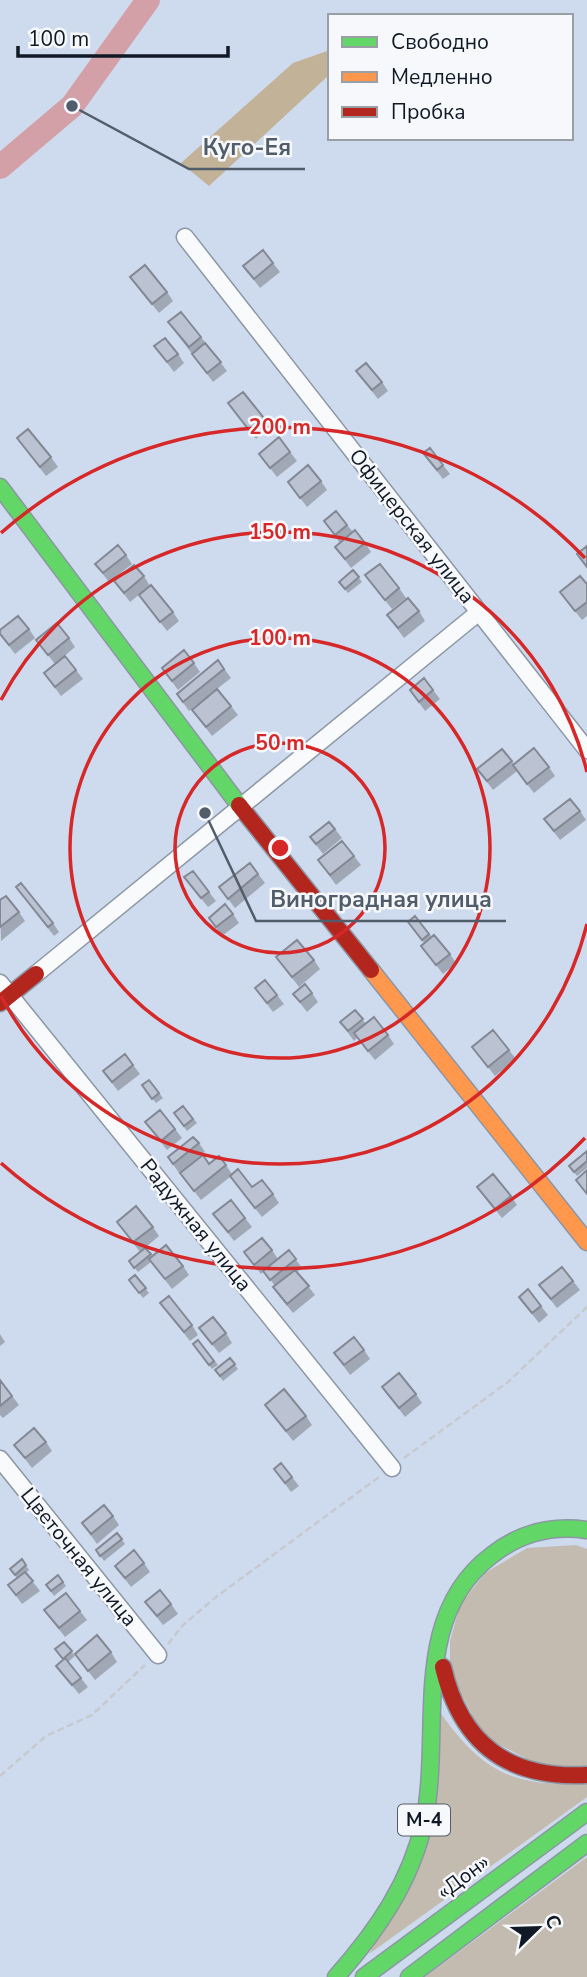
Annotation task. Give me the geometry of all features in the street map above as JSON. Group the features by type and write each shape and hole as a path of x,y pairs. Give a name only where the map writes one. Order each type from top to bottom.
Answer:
{"main road":[{"path":"0,487 241,807 587,1242"},
{"path":"3,994 36,974"},
{"name":"М-4","path":"337,1977 376,1930 396,1897 424,1821 430,1779 432,1670 448,1605 460,1584 491,1552 531,1534 554,1529 587,1530"},
{"name":"М-4","path":"439,1640 445,1682 453,1707 466,1728 484,1746 527,1771 550,1776 587,1775"},
{"name":"«Дон»","path":"364,1977 587,1812"},
{"path":"409,1977 587,1843"}],"street":[{"name":"Офицерская улица","path":"185,237 587,750"},
{"path":"36,974 479,612"},
{"name":"Радужная улица","path":"3,994 392,1468"},
{"name":"Цветочная улица","path":"0,1459 158,1655"}],"path":[{"path":"0,1776 46,1736 92,1715 158,1655 182,1626 216,1597 508,1382 587,1307"}],"shaded area":[{"path":"328,51 328,76 209,186 181,163 293,63"},
{"path":"576,1545 587,1549 587,1769 546,1769 483,1736 450,1672 450,1641 460,1605 485,1573 527,1548"},
{"path":"437,1708 468,1747 500,1771 538,1782 587,1783 587,1797 369,1954 407,1889"},
{"path":"587,1857 587,1977 425,1977"}],"building":[{"path":"263,250 273,263 254,279 243,266"},
{"path":"145,265 167,292 152,304 130,277"},
{"path":"181,312 201,337 189,347 168,322"},
{"path":"165,338 178,354 167,362 154,346"},
{"path":"205,343 221,362 207,373 192,354"},
{"path":"366,363 382,382 372,390 356,371"},
{"path":"243,392 264,418 249,430 228,403"},
{"path":"28,429 51,457 40,467 17,438"},
{"path":"279,437 290,452 270,468 259,454"},
{"path":"430,448 443,465 437,470 423,453"},
{"path":"308,465 321,481 300,498 288,482"},
{"path":"336,511 347,525 335,535 324,521"},
{"path":"355,530 365,543 345,559 335,547"},
{"path":"118,545 126,555 103,573 95,564"},
{"path":"587,546 587,567 577,554"},
{"path":"380,564 399,588 385,600 365,575"},
{"path":"134,565 144,576 124,593 114,581"},
{"path":"353,570 359,577 345,589 339,582"},
{"path":"580,576 587,584 587,602 575,611 560,592"},
{"path":"151,585 173,612 160,622 139,595"},
{"path":"408,598 419,611 398,628 387,615"},
{"path":"18,616 29,629 9,645 0,630"},
{"path":"57,623 69,638 48,655 36,640"},
{"path":"184,650 194,663 172,681 162,668"},
{"path":"65,656 76,670 55,687 44,673"},
{"path":"218,660 224,669 183,702 177,694"},
{"path":"424,678 433,690 419,702 410,690"},
{"path":"217,689 231,706 206,727 192,710"},
{"path":"534,748 549,767 527,784 513,765"},
{"path":"502,749 512,761 487,781 477,769"},
{"path":"570,799 580,811 554,831 544,819"},
{"path":"329,822 335,829 316,844 310,837"},
{"path":"342,841 354,856 330,875 318,860"},
{"path":"250,863 258,874 228,899 219,887"},
{"path":"193,871 209,892 201,898 184,877"},
{"path":"21,883 53,923 48,927 16,887"},
{"path":"6,896 19,912 0,927 0,900"},
{"path":"225,904 233,914 216,927 209,918"},
{"path":"415,916 429,934 422,940 408,922"},
{"path":"434,935 450,954 436,965 421,946"},
{"path":"297,940 314,960 292,977 276,957"},
{"path":"265,980 277,995 267,1003 255,988"},
{"path":"305,984 312,993 300,1002 293,994"},
{"path":"355,1010 363,1019 348,1031 340,1022"},
{"path":"374,1017 388,1035 368,1051 354,1033"},
{"path":"493,1030 509,1050 488,1067 472,1047"},
{"path":"125,1054 133,1065 112,1082 103,1071"},
{"path":"149,1080 159,1093 152,1099 142,1085"},
{"path":"183,1106 193,1119 184,1126 174,1113"},
{"path":"160,1110 175,1129 161,1141 145,1122"},
{"path":"193,1137 199,1143 173,1164 168,1157"},
{"path":"587,1151 587,1161 574,1172 569,1166"},
{"path":"203,1155 209,1164 219,1156 226,1165 194,1191 180,1173"},
{"path":"238,1169 252,1187 262,1180 273,1194 255,1208 230,1176"},
{"path":"587,1170 587,1194 576,1180"},
{"path":"493,1174 511,1196 495,1209 477,1187"},
{"path":"231,1200 245,1218 228,1232 213,1214"},
{"path":"136,1206 153,1227 133,1242 117,1222"},
{"path":"262,1238 272,1250 254,1265 244,1252"},
{"path":"166,1245 183,1266 165,1279 149,1259"},
{"path":"145,1248 151,1254 134,1268 129,1261"},
{"path":"289,1250 296,1259 270,1280 263,1271"},
{"path":"562,1267 573,1281 551,1299 539,1285"},
{"path":"295,1270 309,1286 287,1304 273,1287"},
{"path":"135,1275 146,1288 139,1293 129,1280"},
{"path":"528,1289 541,1306 532,1313 519,1297"},
{"path":"169,1296 192,1325 184,1332 160,1303"},
{"path":"213,1317 226,1333 212,1344 199,1328"},
{"path":"354,1337 364,1350 344,1365 334,1353"},
{"path":"198,1340 214,1361 209,1365 193,1344"},
{"path":"230,1358 235,1364 220,1376 215,1370"},
{"path":"399,1373 416,1394 399,1408 382,1387"},
{"path":"0,1380 12,1396 0,1406"},
{"path":"284,1389 306,1416 286,1431 265,1405"},
{"path":"34,1428 46,1442 25,1458 14,1445"},
{"path":"281,1463 292,1477 285,1483 274,1469"},
{"path":"104,1505 113,1516 91,1534 82,1523"},
{"path":"117,1533 122,1539 100,1556 96,1550"},
{"path":"134,1550 144,1563 125,1578 115,1566"},
{"path":"22,1559 26,1565 15,1575 10,1569"},
{"path":"25,1572 33,1581 16,1595 8,1585"},
{"path":"58,1575 63,1582 51,1591 46,1585"},
{"path":"160,1590 171,1604 157,1616 145,1602"},
{"path":"66,1593 80,1611 59,1628 44,1610"},
{"path":"97,1635 111,1652 88,1671 75,1654"},
{"path":"64,1642 72,1651 63,1659 55,1649"},
{"path":"65,1658 81,1678 72,1685 56,1666"}],"waterway":[{"path":"0,167 72,106 148,0"}],"traffic: fast":[{"path":"0,487 239,805"},
{"path":"336,1977 365,1942 390,1905 418,1844 429,1787 434,1678 439,1643 449,1611 466,1581 503,1547 537,1532 587,1530"},
{"path":"364,1977 587,1812"},
{"path":"409,1977 587,1843"}],"traffic: slow":[{"path":"371,970 587,1242"}],"traffic: jam":[{"path":"239,805 371,970"},
{"path":"0,1003 36,974"},
{"path":"443,1667 451,1694 462,1717 492,1751 511,1763 534,1771 559,1775 587,1775"}],"place":[{"name":"Куго-Ея","path":"72,106"},
{"name":"Виноградная улица","path":"205,813"}]}
